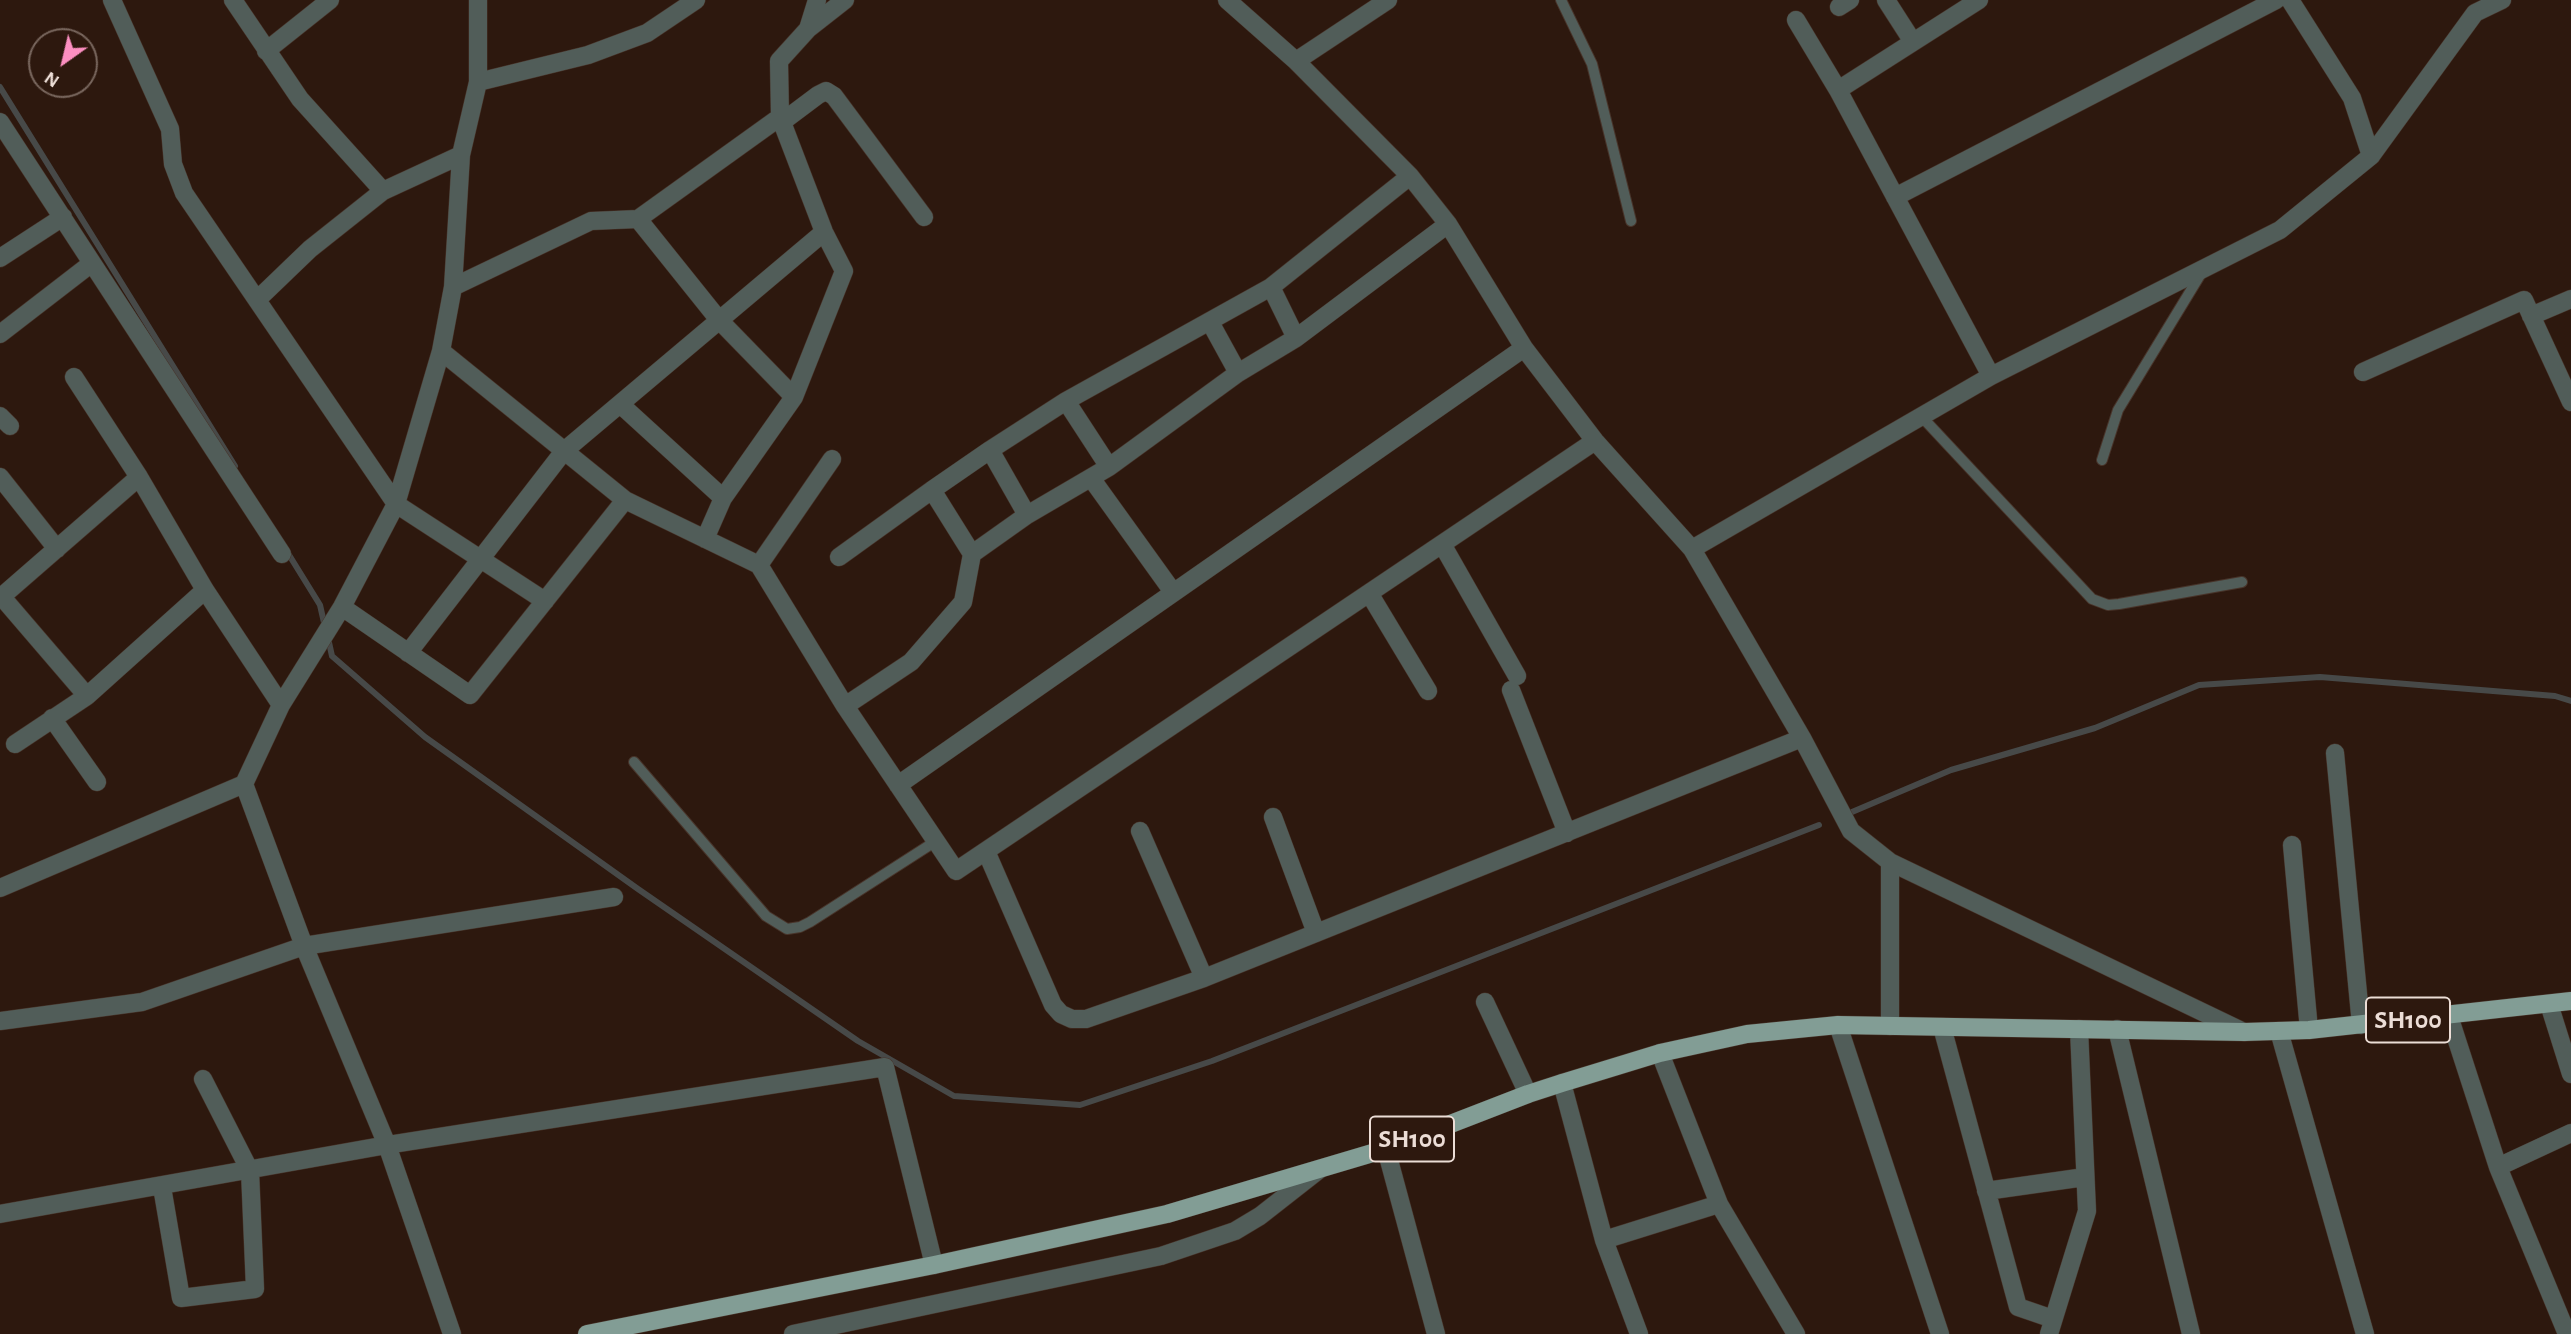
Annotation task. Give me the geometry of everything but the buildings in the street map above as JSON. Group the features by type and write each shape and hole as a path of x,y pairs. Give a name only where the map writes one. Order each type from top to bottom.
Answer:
{"main road":[{"name":"SH100","path":"587,1334 645,1328 1167,1214 1386,1149 1562,1083 1660,1053 1747,1034 1838,1025 2244,1032 2309,1030 2571,1001"}],"street":[{"path":"112,0 170,129 173,164 184,193 396,504 545,601"},
{"path":"233,0 300,99 383,191"},
{"path":"266,51 330,0"},
{"path":"0,888 244,784 281,705 340,610 396,504 441,351 453,288 461,155 478,82 478,0"},
{"path":"478,82 600,51 647,33 696,0"},
{"path":"808,29 817,0"},
{"path":"705,539 723,498 794,397 844,271 824,232 781,120 779,61 808,29 845,0"},
{"path":"1227,0 1296,61 1410,176 1448,224 1524,348 1595,441 1692,550 1802,738 1851,831 1890,862 2244,1032"},
{"path":"1296,61 1388,0"},
{"path":"1886,0 1913,42"},
{"path":"1838,90 1979,0"},
{"path":"1895,197 2276,0"},
{"path":"2290,0 2352,98 2371,156"},
{"path":"1692,550 1991,376 2280,230 2371,156 2475,13 2502,0"},
{"path":"1796,20 1838,90 1991,376"},
{"path":"453,288 591,221 638,219 826,91 834,96 924,217"},
{"path":"0,122 282,554"},
{"path":"258,299 310,249 383,191 461,155"},
{"path":"839,557 990,450 1066,401 1271,287 1410,176"},
{"path":"0,257 62,218"},
{"path":"638,219 719,320 794,397"},
{"path":"972,554 1027,515 1109,467 1238,373 1296,338 1448,224"},
{"path":"408,653 564,451 824,232"},
{"path":"0,334 92,262"},
{"path":"1271,287 1296,338"},
{"path":"2531,316 2571,299"},
{"path":"2363,372 2524,300 2564,370 2571,402"},
{"path":"1210,322 1238,373"},
{"path":"898,785 1524,348"},
{"path":"441,351 625,500 760,565 845,706 956,871 1595,441"},
{"path":"75,377 139,477 205,590 281,705"},
{"path":"1066,401 1109,467"},
{"path":"620,404 723,498"},
{"path":"990,450 1027,515"},
{"path":"760,565 832,459"},
{"path":"0,477 57,548"},
{"path":"87,696 1,597 139,477"},
{"path":"1091,478 1173,592"},
{"path":"845,706 911,662 963,602 972,554 932,490"},
{"path":"340,610 470,695 625,500"},
{"path":"1442,544 1514,683 1567,833"},
{"path":"15,744 87,696 205,590"},
{"path":"1369,593 1428,691"},
{"path":"52,718 97,782"},
{"path":"986,851 1053,1005 1061,1014 1072,1019 1086,1019 1204,978 1802,738"},
{"path":"2335,753 2361,1025"},
{"path":"244,784 304,946 387,1145 452,1334"},
{"path":"1273,817 1316,933"},
{"path":"1140,831 1204,978"},
{"path":"2292,845 2309,1030"},
{"path":"1890,862 1890,1026"},
{"path":"0,1021 142,1002 304,946 614,897"},
{"path":"1485,1002 1528,1094"},
{"path":"2549,1004 2571,1073"},
{"path":"2449,1016 2498,1167 2567,1334"},
{"path":"1838,1025 1940,1334"},
{"path":"1942,1027 2018,1307 2051,1327 2087,1211 2079,1029"},
{"path":"2117,1030 2191,1334"},
{"path":"2279,1031 2365,1334"},
{"path":"1660,1053 1719,1204 1796,1334"},
{"path":"0,1214 387,1145 885,1067 934,1265"},
{"path":"162,1187 181,1298 255,1289 250,1171 203,1079"},
{"path":"1562,1083 1604,1240 1639,1334"},
{"path":"2498,1167 2571,1133"},
{"path":"1386,1149 1436,1334"},
{"path":"793,1334 1161,1256 1235,1231 1260,1216 1320,1169"},
{"path":"1986,1191 2085,1177"},
{"path":"1604,1240 1719,1204"}],"lane":[{"path":"1561,0 1592,64 1631,221"},
{"path":"2102,460 2118,410 2204,269"},
{"path":"1921,416 2092,599 2108,605 2119,604 2242,582"},
{"path":"634,762 766,915 787,929 810,922 936,841"}],"waterway":[{"path":"0,87 235,466"},
{"path":"286,550 320,605 325,627"},
{"path":"328,638 332,656 425,737 858,1041 954,1096 1080,1105 1212,1061 1819,825"},
{"path":"1852,812 1951,770 2095,728 2199,685 2320,677 2555,696 2571,701"}]}
